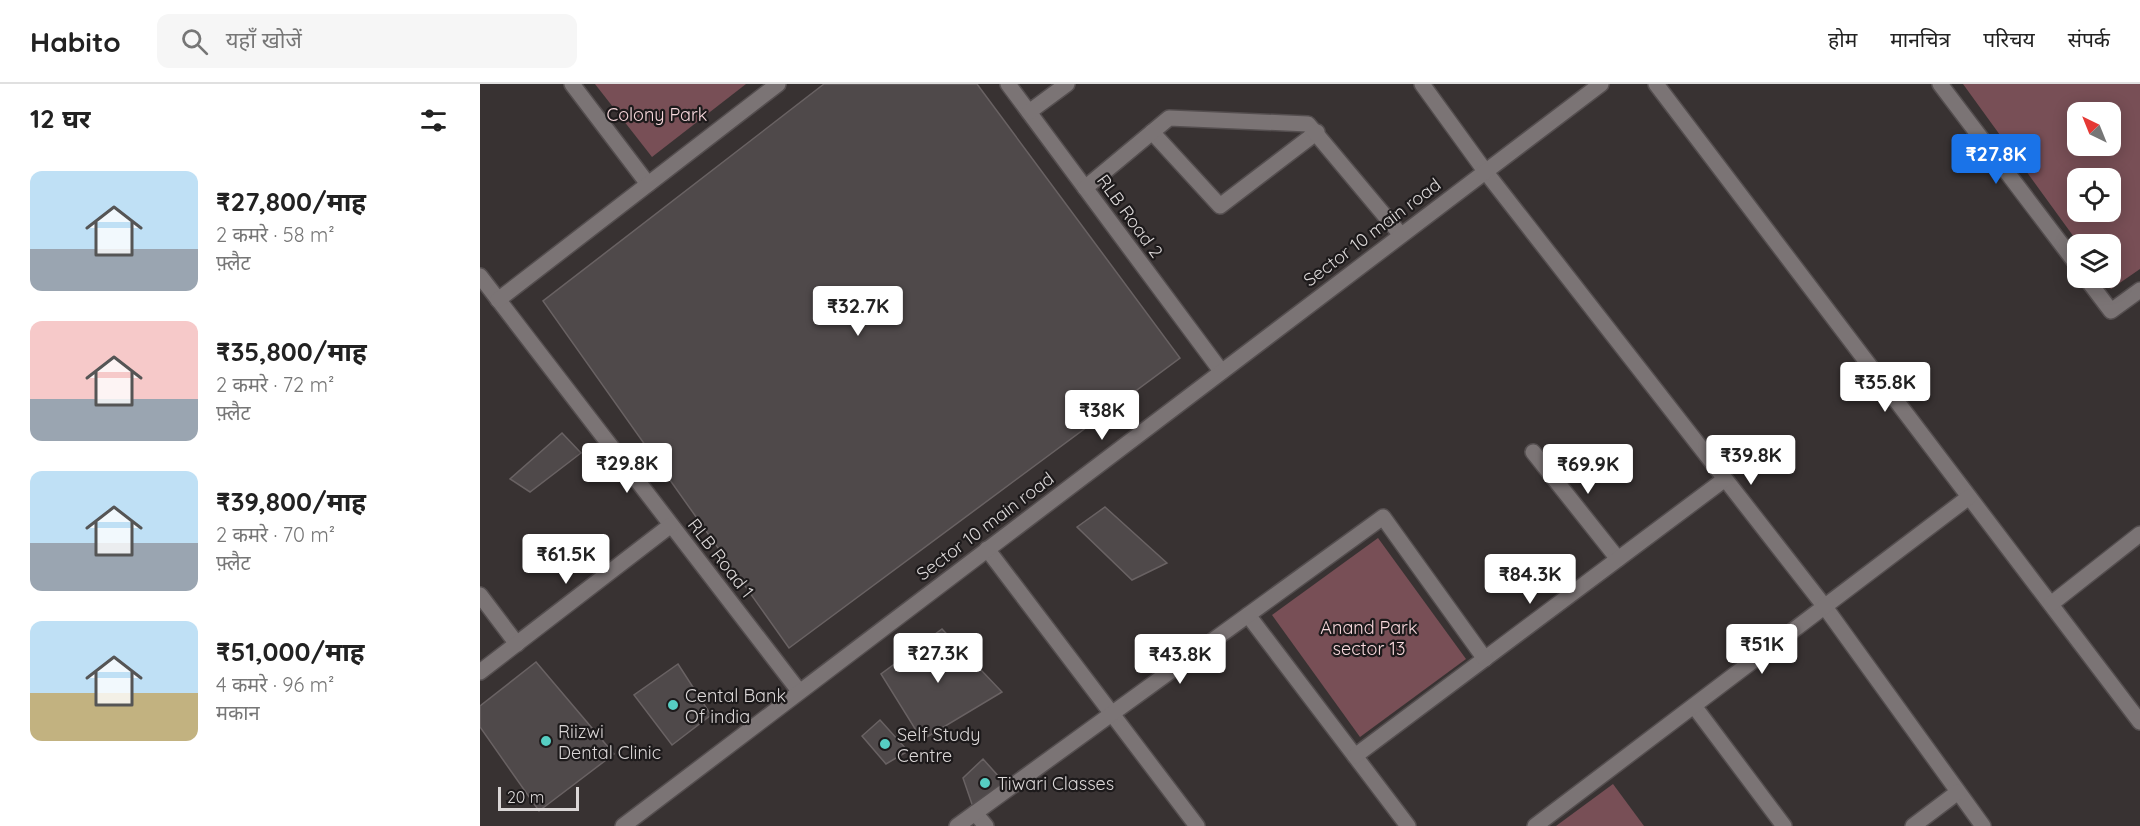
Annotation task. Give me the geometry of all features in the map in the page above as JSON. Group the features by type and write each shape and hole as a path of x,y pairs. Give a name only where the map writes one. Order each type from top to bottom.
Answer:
{"street":[{"path":"572,84 648,184"},
{"path":"498,300 778,84"},
{"name":"RLB Road 2","path":"1008,84 1221,371"},
{"path":"1029,112 1067,84"},
{"path":"1422,84 1485,171 1825,607 1983,826"},
{"name":"Sector 10 main road","path":"623,826 1601,84"},
{"path":"1656,84 2140,722"},
{"path":"1940,84 2067,251"},
{"path":"1085,188 1169,118 1308,124 1401,235"},
{"path":"1152,132 1220,206 1317,132"},
{"name":"RLB Road 1","path":"480,276 799,692"},
{"path":"2094,288 2111,311 2140,290"},
{"path":"1533,452 1618,559"},
{"path":"1355,756 1725,479"},
{"path":"1535,826 1970,497"},
{"path":"957,826 1383,517 1485,659"},
{"path":"480,672 672,525"},
{"path":"2051,604 2140,534"},
{"path":"987,549 1197,826"},
{"path":"480,595 517,644"},
{"path":"1248,615 1408,826"},
{"path":"1694,706 1784,826"},
{"path":"1913,826 1958,792"},
{"path":"975,813 986,826"}],"green space":[{"name":"Colony Park","path":"595,84 746,84 652,157"},
{"path":"1963,84 2140,84 2140,269 2121,282 2121,234 2072,234"},
{"name":"Anand Park sector 13","path":"1378,538 1466,659 1360,737 1272,615"},
{"path":"1613,784 1644,826 1556,826"}],"building":[{"path":"824,84 977,84 1180,358 789,648 543,301"},
{"path":"562,433 581,453 530,492 510,479"},
{"path":"1105,507 1167,563 1132,580 1077,527"},
{"path":"942,629 1002,692 922,740 881,674"},
{"name":"Riizwi Dental Clinic","path":"536,662 614,754 539,811 480,727 480,706"},
{"name":"Cental Bank Of india","path":"678,664 711,715 672,745 634,695"},
{"name":"Self Study Centre","path":"880,720 908,751 886,764 862,736"},
{"name":"Tiwari Classes","path":"983,759 1009,788 975,813 963,778"}],"place":[{"name":"Cental Bank Of india","path":"673,705"},
{"name":"Riizwi Dental Clinic","path":"546,741"},
{"name":"Self Study Centre","path":"885,744"},
{"name":"Tiwari Classes","path":"985,783"}]}
